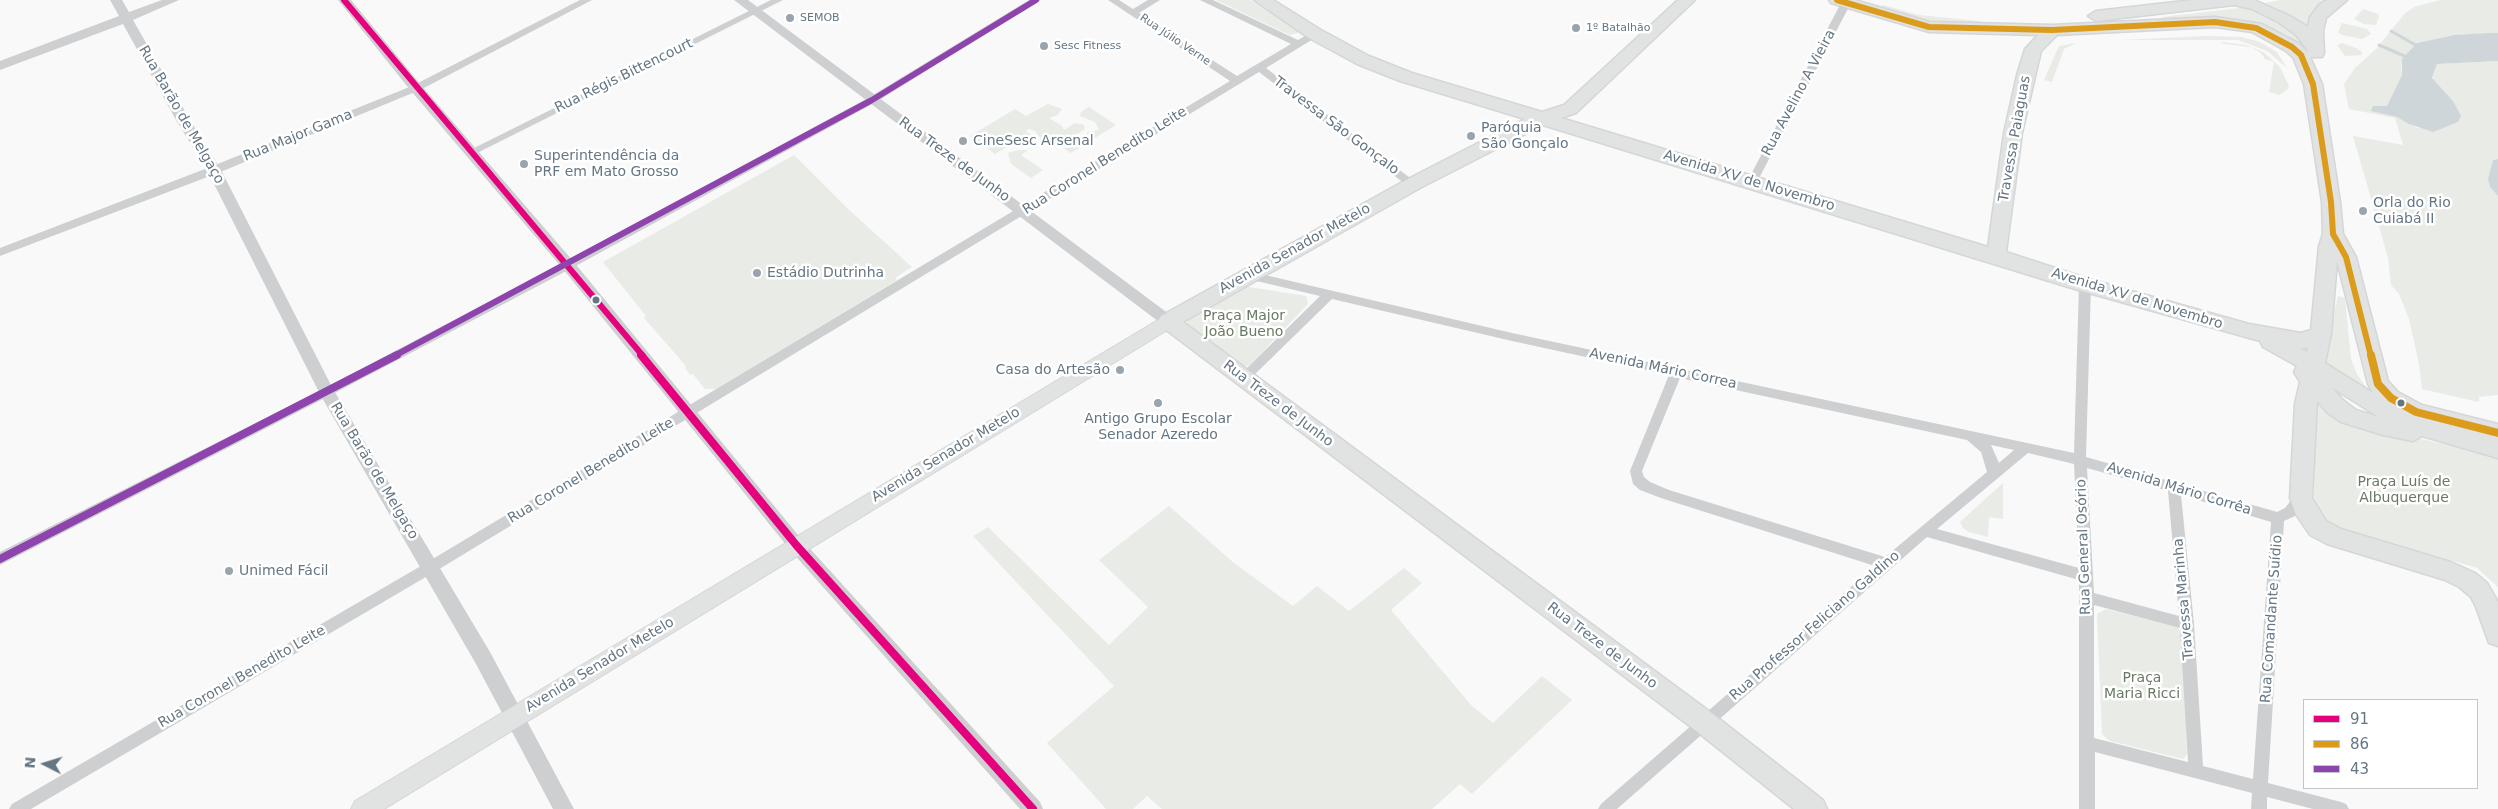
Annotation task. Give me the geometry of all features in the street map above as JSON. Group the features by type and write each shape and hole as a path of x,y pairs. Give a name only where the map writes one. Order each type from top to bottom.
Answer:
{"main road":[{"name":"Avenida XV de Novembro","path":"1262,0 1315,34 1363,60 1406,77 1996,256 2085,285 2249,332"},
{"path":"1592,133 1578,123 1570,109 1687,0"},
{"path":"1881,0 1934,14 1994,20 2052,30 2084,18"},
{"path":"1994,20 2084,18 2234,0 2258,6 2284,19 2301,30 2315,46"},
{"path":"1841,1 1929,27 1963,30 2052,30 2215,22 2245,26 2268,33 2292,47 2301,55 2312,80 2332,202 2333,234 2329,246 2321,334 2312,382 2301,498 2303,506 2318,528 2335,537 2451,572 2479,590 2487,604 2498,635"},
{"path":"2312,80 2317,67 2315,32 2318,17 2330,3"},
{"name":"Travessa Paiaguas","path":"1996,256 2013,133 2026,75 2033,49 2052,30"},
{"name":"Avenida Senador Metelo","path":"363,809 1168,320 1413,184 1540,119 1570,109"},
{"path":"2333,234 2346,257 2378,384 2391,398 2416,412 2498,433"},
{"name":"Rua Treze de Junho","path":"1168,320 1704,722 1814,809"},
{"path":"2249,332 2296,340 2321,334"},
{"path":"2249,332 2277,345 2342,411 2363,421 2398,430 2436,433"},
{"path":"2312,382 2366,399 2396,417 2436,433 2498,449"}],"street":[{"name":"Rua Barão de Melgaço","path":"116,0 183,120 214,170 327,392 431,567 564,809"},
{"path":"0,66 173,0"},
{"path":"344,0 416,88 568,265 797,546 1033,809"},
{"name":"Rua Major Gama","path":"0,252 214,170 416,88 586,0"},
{"name":"Rua Treze de Junho","path":"740,0 1168,320"},
{"name":"Rua Régis Bittencourt","path":"471,152 778,0"},
{"path":"0,559 327,392 568,265 872,100 1036,0"},
{"name":"Rua Júlio Verne","path":"1113,0 1236,80"},
{"path":"1134,12 1155,0"},
{"path":"1205,0 1299,44"},
{"name":"Rua Avelino A Vieira","path":"1752,182 1841,1"},
{"name":"Rua Coronel Benedito Leite","path":"17,809 431,567 1315,34"},
{"name":"Travessa São Gonçalo","path":"1259,67 1413,184"},
{"name":"Avenida Mário Correa","path":"1248,275 1512,337 2080,459"},
{"name":"Rua General Osório","path":"2085,285 2080,459 2087,597 2087,809"},
{"path":"1244,378 1330,294"},
{"path":"1676,372 1636,471 1638,480 1646,486 1666,494 1887,564"},
{"path":"1968,434 1986,448 1991,457 1994,474"},
{"name":"Rua Professor Feliciano Galdino","path":"1606,809 1924,531 2027,447"},
{"name":"Avenida Mário Corrêa","path":"2080,459 2278,518"},
{"name":"Travessa Marinha","path":"2174,487 2187,624 2196,771"},
{"name":"Rua Comandante Suídio","path":"2259,809 2278,518 2290,512 2301,498"},
{"path":"1924,531 2086,576"},
{"path":"2087,597 2187,624"},
{"path":"2087,743 2341,809"}],"green space":[{"path":"1216,0 1250,0 1301,32 1290,35"},
{"path":"2280,0 2324,0 2314,12 2308,35 2316,60 2293,41 2250,22 2225,18 2164,20 2162,17 2239,8"},
{"path":"2440,0 2498,0 2498,33 2454,35 2417,43 2401,65 2402,75 2387,107 2374,106 2376,112 2397,117 2418,128 2448,126 2458,122 2453,101 2432,79 2437,64 2498,61 2498,159 2493,160 2490,187 2498,196 2498,395 2479,397 2479,402 2422,389 2419,364 2409,319 2399,294 2391,285 2388,258 2353,136 2403,145 2395,118 2349,109 2344,84 2355,68 2376,49 2405,13 2414,7"},
{"path":"1883,5 1919,15 1979,21 1984,24 1940,23 1880,8"},
{"path":"2363,9 2378,14 2376,25 2364,24 2354,19"},
{"path":"2342,23 2367,29 2371,34 2362,39 2342,35 2338,32"},
{"path":"2206,36 2242,37 2260,42 2277,52 2287,68 2267,51 2238,40 2121,40"},
{"path":"2221,42 2247,45 2263,52 2280,67 2289,86 2287,90 2279,95 2269,92 2274,62 2265,59 2261,53 2251,47"},
{"path":"2076,43 2064,49 2052,82 2044,80 2059,46"},
{"path":"2342,43 2361,51 2362,55 2345,56 2337,45"},
{"path":"1048,104 1062,109 1058,115 1049,118 1062,126 1063,129 1075,123 1084,125 1085,129 1072,138 1058,143 1039,137 1035,131 1029,129 1026,131 1033,136 1034,142 1021,146 1011,144 995,154 970,136 1015,109 1026,116"},
{"path":"1089,107 1116,125 1071,153 1063,148 1067,148 1082,140 1092,139 1087,136 1087,132 1099,130 1095,122 1080,116 1081,112"},
{"path":"1028,150 1021,155 1043,170 1031,178 1011,164 1008,153"},
{"name":"Estádio Dutrinha","path":"794,155 847,208 912,267 895,278 897,280 716,389 705,389 693,374 690,375 685,368 686,366 644,318 646,316 603,262"},
{"name":"Praça Major João Bueno","path":"1243,286 1306,296 1308,304 1250,365 1243,367 1187,324 1188,317"},
{"path":"2338,296 2345,298 2351,359 2357,374 2370,393 2321,367"},
{"name":"Praça Luís de Albuquerque","path":"2320,400 2413,437 2498,457 2498,587 2477,568 2325,523 2314,510 2315,408"},
{"path":"2003,483 2003,519 1989,517 1988,537 1969,532 1963,528 1960,522"},
{"path":"1169,506 1234,563 1293,606 1317,586 1349,611 1404,568 1422,583 1391,610 1471,705 1493,723 1542,676 1572,700 1472,794 1460,784 1432,809 1162,809 1147,796 1133,809 1106,809 1047,743 1114,686 973,536 988,527 1109,645 1148,607 1099,560"},
{"name":"Praça Maria Ricci","path":"2106,609 2178,627 2183,637 2187,754 2183,759 2110,741 2102,734 2097,614"}],"shaded area":[{"path":"2498,33 2498,61 2437,64 2432,78 2453,101 2461,116 2458,122 2433,132 2409,124 2397,117 2371,111 2373,106 2387,106 2402,75 2402,59 2417,43 2454,35"},
{"path":"2498,159 2498,196 2490,187 2488,179 2493,160"}],"pier":[{"path":"2477,404 2498,409 2498,433 2478,412"}],"waterway":[{"path":"2391,31 2419,47"},
{"path":"2379,45 2409,58"}],"transit line":[{"name":"91","path":"344,0 416,88 568,265 797,546 1033,809"},
{"name":"43","path":"0,559 327,392 568,265 872,100 1036,0"},
{"name":"86","path":"1837,0 1929,27 2052,30 2215,22 2256,28 2292,47 2301,55 2313,84 2331,202 2333,234 2346,257 2378,384 2391,398 2416,412 2498,433"}],"place":[{"name":"SEMOB","path":"790,18"},
{"name":"1º Batalhão","path":"1576,28"},
{"name":"Sesc Fitness","path":"1044,46"},
{"name":"Paróquia São Gonçalo","path":"1471,136"},
{"name":"CineSesc Arsenal","path":"963,141"},
{"name":"Superintendência da PRF em Mato Grosso","path":"524,164"},
{"name":"Orla do Rio Cuiabá II","path":"2363,211"},
{"name":"Estádio Dutrinha","path":"757,273"},
{"name":"Casa do Artesão","path":"1120,370"},
{"name":"Antigo Grupo Escolar Senador Azeredo","path":"1158,403"},
{"name":"Unimed Fácil","path":"229,571"}]}
